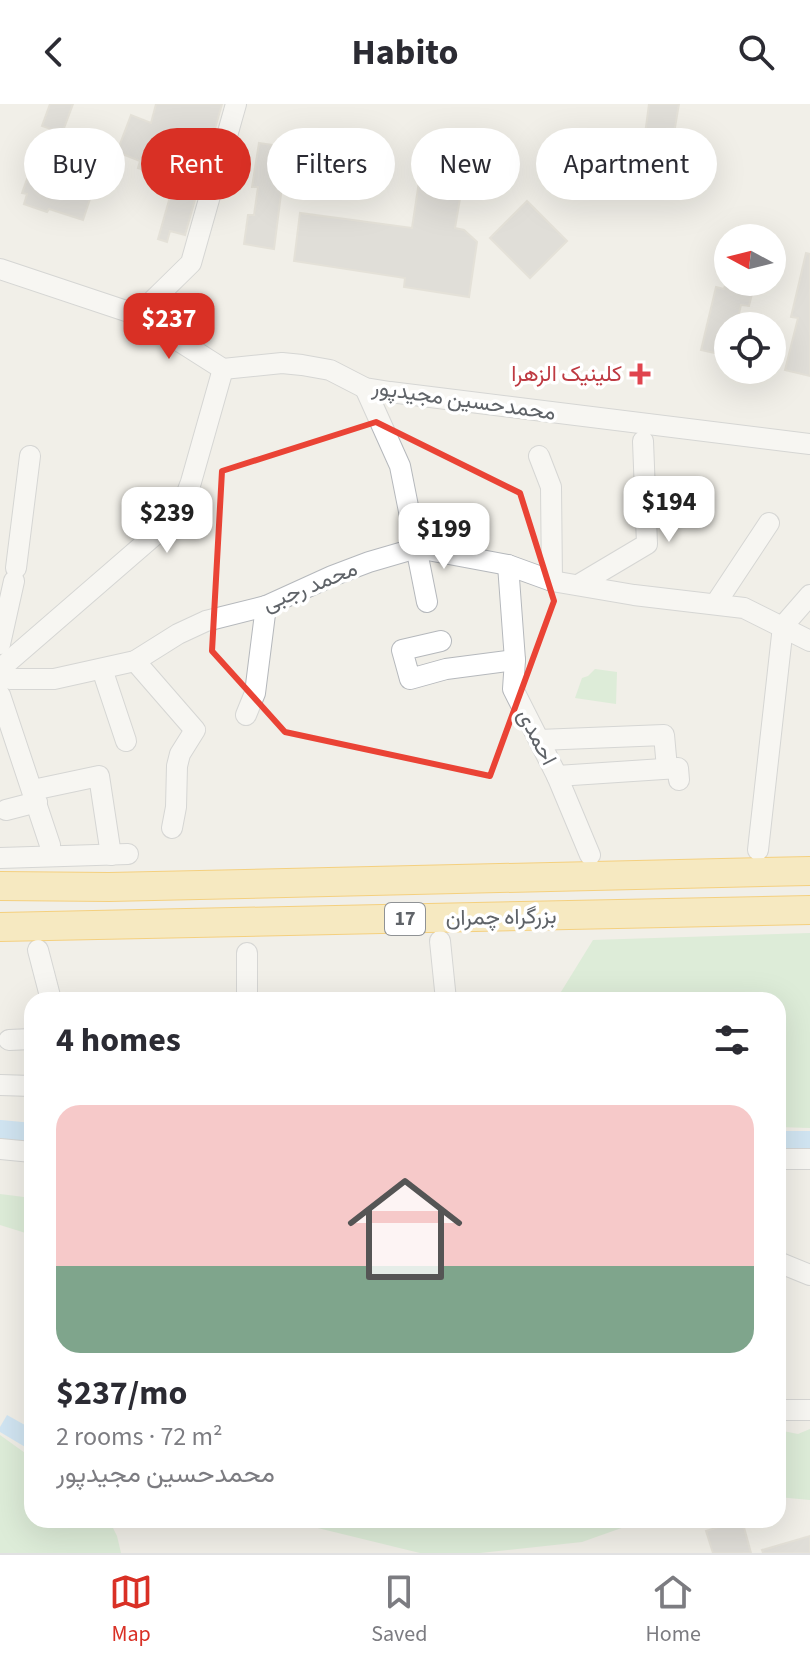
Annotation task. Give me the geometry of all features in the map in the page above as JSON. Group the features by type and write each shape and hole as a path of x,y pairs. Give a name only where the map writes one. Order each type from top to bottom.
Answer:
{"highway":[{"name":"بزرگراه چمران","path":"0,886 109,887 810,871"},
{"name":"بزرگراه چمران","path":"0,927 810,910"}],"street":[{"path":"138,315 191,263 236,104"},
{"path":"0,269 138,315 223,369 179,514 0,669"},
{"name":"محمدحسین مجیدپور","path":"223,369 292,364 330,370 365,388 390,392 810,444"},
{"path":"365,388 400,466 427,602"},
{"path":"578,585 647,544 643,441"},
{"path":"0,644 15,574 30,456"},
{"path":"539,456 551,487 552,581"},
{"path":"716,603 769,523"},
{"path":"0,525 21,527"},
{"name":"محمد رجبی","path":"0,676 54,679 135,661 178,634 206,621 266,606 332,576 417,548 508,565 552,581 634,595 744,608 810,641"},
{"name":"احمدی","path":"508,565 515,660 513,689 557,776 590,855"},
{"path":"758,850 783,626 810,595"},
{"path":"246,715 255,693 266,606"},
{"path":"441,641 402,650 410,679 446,669 515,660"},
{"path":"135,661 195,730 180,754 177,766 172,828"},
{"path":"102,669 126,741"},
{"path":"0,695 50,845"},
{"path":"539,740 664,735 673,774 557,776"},
{"path":"0,858 119,855 99,776 35,796 6,810"},
{"path":"440,941 445,992"},
{"path":"38,950 49,992"},
{"path":"247,953 247,992"},
{"path":"9,1040 24,1039"},
{"path":"0,1085 24,1086"},
{"path":"0,1149 24,1151"},
{"path":"786,1159 810,1159"},
{"path":"786,1265 810,1275"},
{"path":"786,1410 810,1410"}],"highlighted area":[{"path":"376,422 520,493 554,601 490,776 285,732 212,651 222,471"}],"green space":[{"path":"595,669 617,672 616,704 575,698 582,678"},
{"path":"810,933 810,1128 786,1127 786,992 561,992 593,940"},
{"path":"0,1194 24,1197 24,1232 0,1225"},
{"path":"810,1429 810,1500 786,1498 786,1432 798,1434"},
{"path":"0,1435 24,1452 24,1528 113,1528 121,1553 0,1553"},
{"path":"318,1528 621,1528 582,1542 480,1553 420,1553"}],"water":[{"path":"7,1415 24,1425 24,1446 0,1432"}],"building":[{"path":"50,104 73,104 64,128 42,126"},
{"path":"156,104 222,104 215,128 141,128 141,169 138,168 140,161 125,155 125,131 131,115 151,123"},
{"path":"649,104 679,104 675,128 646,128"},
{"path":"259,143 267,144 267,200 280,200 274,249 244,244 248,215 254,215 258,187 252,187"},
{"path":"25,200 90,200 83,220 24,204"},
{"path":"169,200 195,200 185,235 170,231 167,242 158,239"},
{"path":"416,200 460,200 455,228 464,230 477,242 469,297 404,287 405,278 294,261 300,213 412,228"},
{"path":"527,201 567,241 530,278 490,238"},
{"path":"806,253 810,254 810,376 786,370 798,318 791,317"},
{"path":"714,295 752,296 749,306 741,305 739,312 714,312 714,353 701,350"},
{"path":"744,1528 751,1553 713,1553 706,1531"},
{"path":"810,1536 810,1553 763,1553 762,1550"}],"waterway":[{"path":"0,1132 24,1134"},
{"path":"786,1143 810,1143"}],"place":[{"name":"کلینیک الزهرا","path":"640,374"}]}
